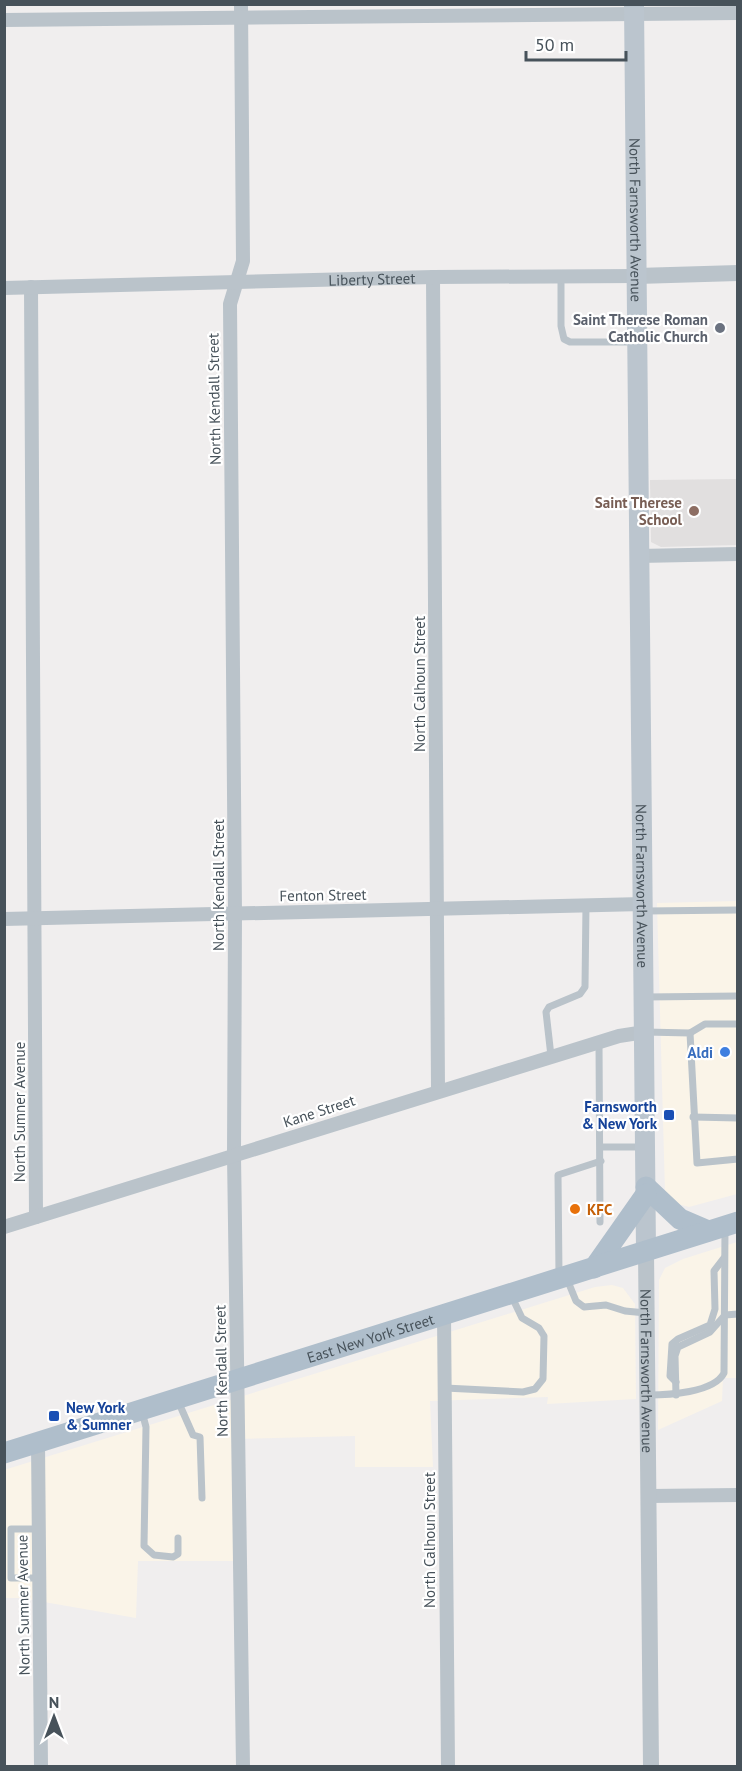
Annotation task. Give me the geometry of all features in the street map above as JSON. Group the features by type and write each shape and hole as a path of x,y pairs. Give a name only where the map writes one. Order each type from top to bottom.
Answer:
{"main road":[{"name":"North Farnsworth Avenue","path":"634,10 646,1251"},
{"path":"594,1268 646,1190 680,1219 723,1226"},
{"name":"East New York Street","path":"4,1454 723,1226"}],"street":[{"path":"4,20 241,11 634,10 738,13"},
{"name":"North Kendall Street","path":"241,11 243,261 230,304 236,914 234,1156 243,1767"},
{"name":"Liberty Street","path":"4,288 433,277 738,273"},
{"name":"North Calhoun Street","path":"433,277 438,1090"},
{"name":"North Sumner Avenue","path":"31,287 36,1217"},
{"path":"639,556 738,554"},
{"name":"Fenton Street","path":"4,919 586,905 643,907"},
{"name":"Kane Street","path":"4,1227 438,1090 599,1042 645,1032"},
{"name":"North Farnsworth Avenue","path":"646,1251 651,1767"},
{"name":"North Calhoun Street","path":"444,1314 448,1767"},
{"name":"North Sumner Avenue","path":"38,1443 41,1767"},
{"path":"650,1496 738,1495"}],"lane":[{"path":"561,276 561,326 564,339 570,342 637,342"},
{"path":"551,1056 546,1012 549,1007 580,994 585,987 586,905"},
{"path":"643,907 738,910"},
{"path":"645,997 738,996"},
{"path":"645,1032 690,1033 705,1024 738,1024"},
{"path":"690,1033 697,1163 738,1159"},
{"path":"599,1042 600,1222"},
{"path":"693,1118 738,1118"},
{"path":"601,1147 646,1147"},
{"path":"601,1161 558,1175 563,1278 576,1301 584,1306 606,1305 625,1311 647,1313"},
{"path":"648,1395 676,1395 721,1380 724,1374 723,1226"},
{"path":"676,1382 670,1376 672,1344 710,1325 715,1310 714,1271 725,1257"},
{"path":"445,1388 523,1392 535,1389 543,1379 544,1336 539,1328 522,1318 510,1294"},
{"path":"676,1395 675,1356 678,1347 710,1332 725,1316 738,1314"},
{"path":"177,1398 193,1435 200,1437 202,1498"},
{"path":"141,1409 146,1427 144,1546 154,1555 173,1557 178,1554 178,1538"},
{"path":"38,1529 11,1529 11,1578 39,1578"}],"shaded area":[{"name":"Saint Therese School","path":"737,479 737,545 661,547 651,542 650,480"},
{"path":"737,901 737,1194 689,1207 674,1203 665,1192 657,903"},
{"path":"737,1242 737,1378 723,1378 722,1401 658,1430 659,1280 665,1268 683,1259"},
{"path":"612,1285 623,1288 635,1304 636,1399 547,1404 548,1397 430,1401 433,1467 355,1467 355,1436 238,1439 241,1561 138,1561 136,1618 21,1598 5,1598 4,1470 595,1287"}],"place":[{"name":"Saint Therese Roman Catholic Church","path":"720,328"},
{"name":"Saint Therese School","path":"694,511"},
{"name":"Aldi","path":"725,1052"},
{"name":"Farnsworth & New York","path":"669,1115"},
{"name":"KFC","path":"575,1209"},
{"name":"New York & Sumner","path":"54,1416"}]}
